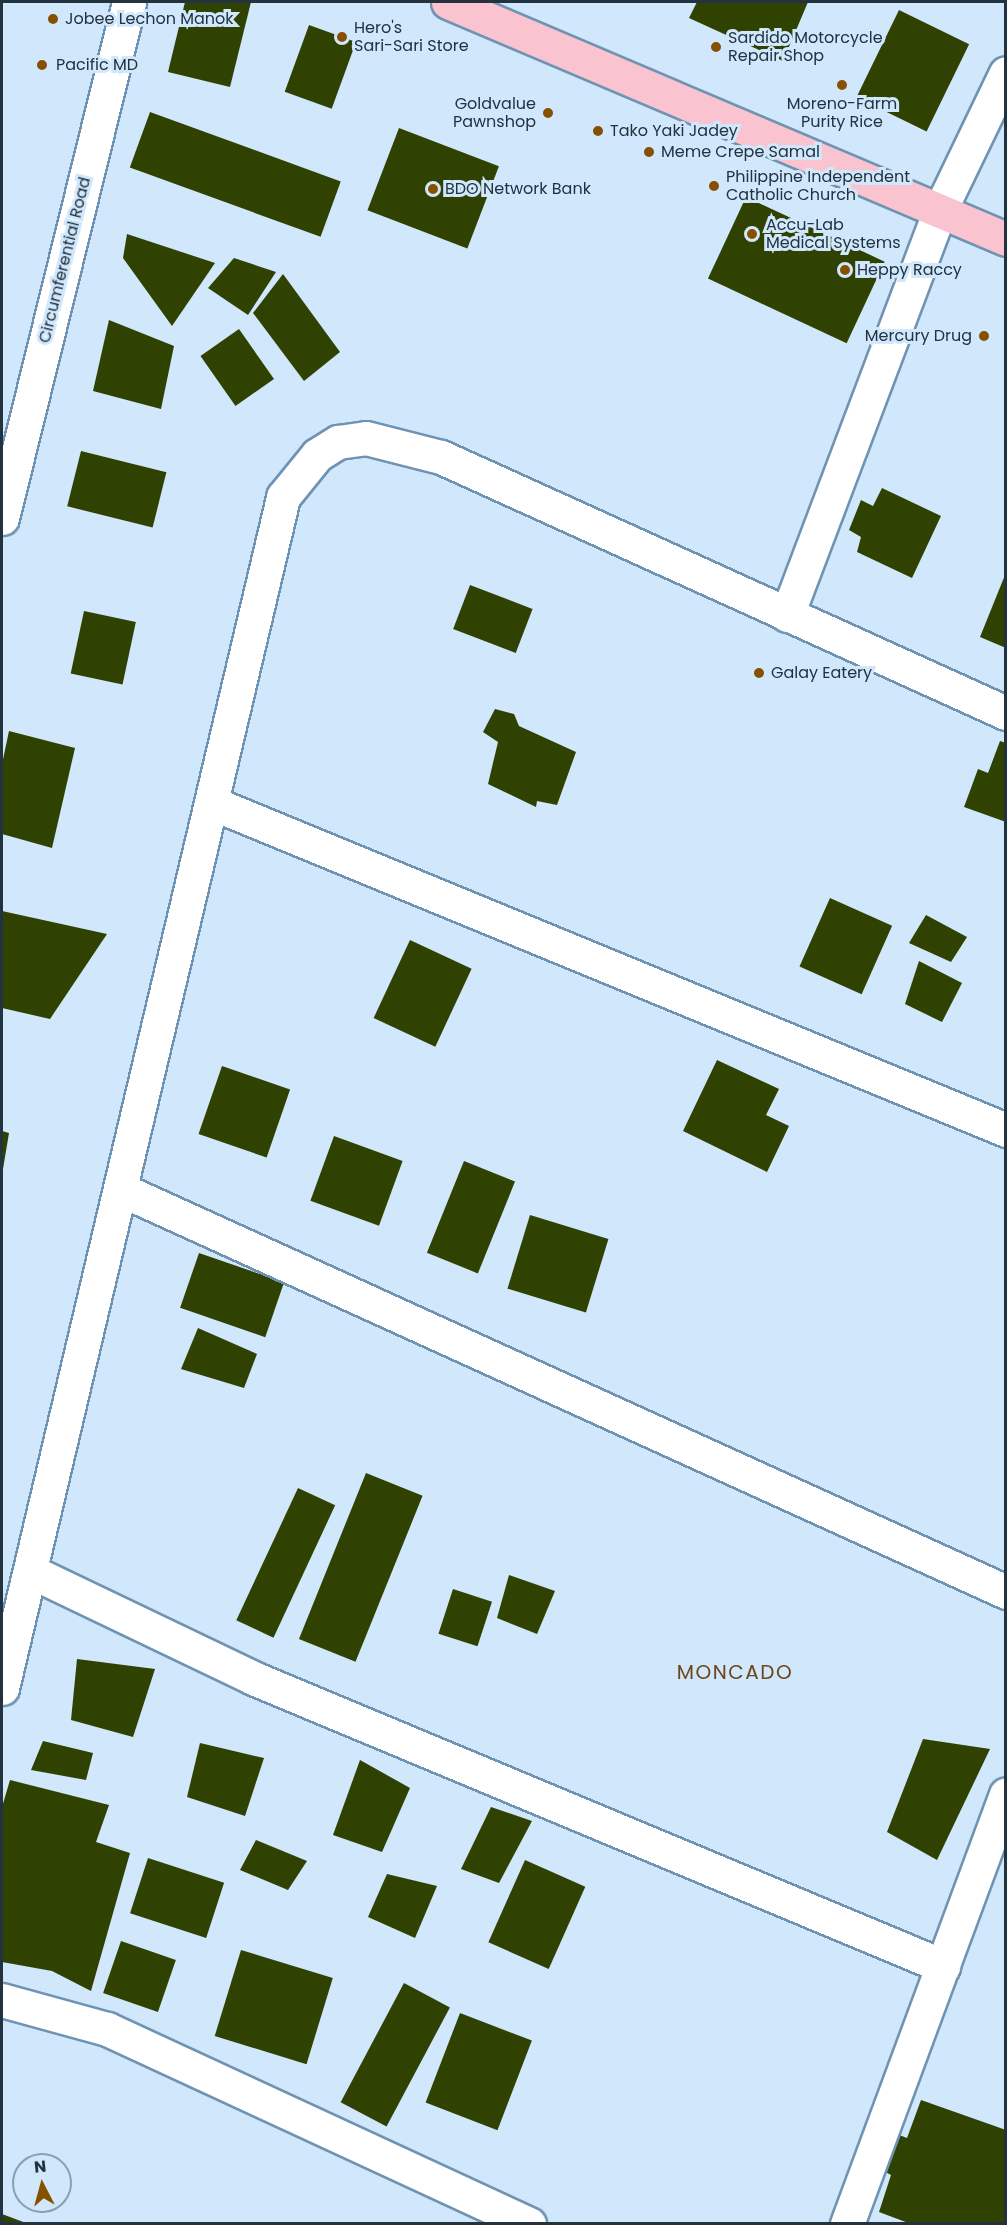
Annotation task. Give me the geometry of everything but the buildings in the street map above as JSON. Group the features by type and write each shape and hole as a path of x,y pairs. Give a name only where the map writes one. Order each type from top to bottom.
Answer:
{"main road":[{"path":"448,2 1005,239"}],"street":[{"name":"Circumferential Road","path":"2,518 129,2"},
{"path":"787,615 939,212 1005,74"},
{"path":"2,1688 32,1572 283,497 317,455 338,442 366,438 441,457 1005,713"},
{"path":"212,803 1005,1130"},
{"path":"122,1190 1005,1592"},
{"path":"32,1572 253,1678 943,1966"},
{"path":"847,2223 1005,1795"},
{"path":"2,2000 107,2029 529,2223"}],"place":[{"name":"Jobee Lechon Manok","path":"53,19"},
{"name":"Hero's Sari-Sari Store","path":"342,37"},
{"name":"Sardido Motorcycle Repair Shop","path":"716,47"},
{"name":"Pacific MD","path":"42,65"},
{"name":"Moreno-Farm Purity Rice","path":"842,85"},
{"name":"Goldvalue Pawnshop","path":"548,113"},
{"name":"Tako Yaki Jadey","path":"598,131"},
{"name":"Meme Crepe Samal","path":"649,152"},
{"name":"Philippine Independent Catholic Church","path":"714,186"},
{"name":"BDO Network Bank","path":"433,189"},
{"name":"Accu-Lab Medical Systems","path":"752,234"},
{"name":"Heppy Raccy","path":"845,270"},
{"name":"Mercury Drug","path":"984,336"},
{"name":"Galay Eatery","path":"759,673"}],"district":[{"name":"MONCADO","path":"735,1672"}]}
